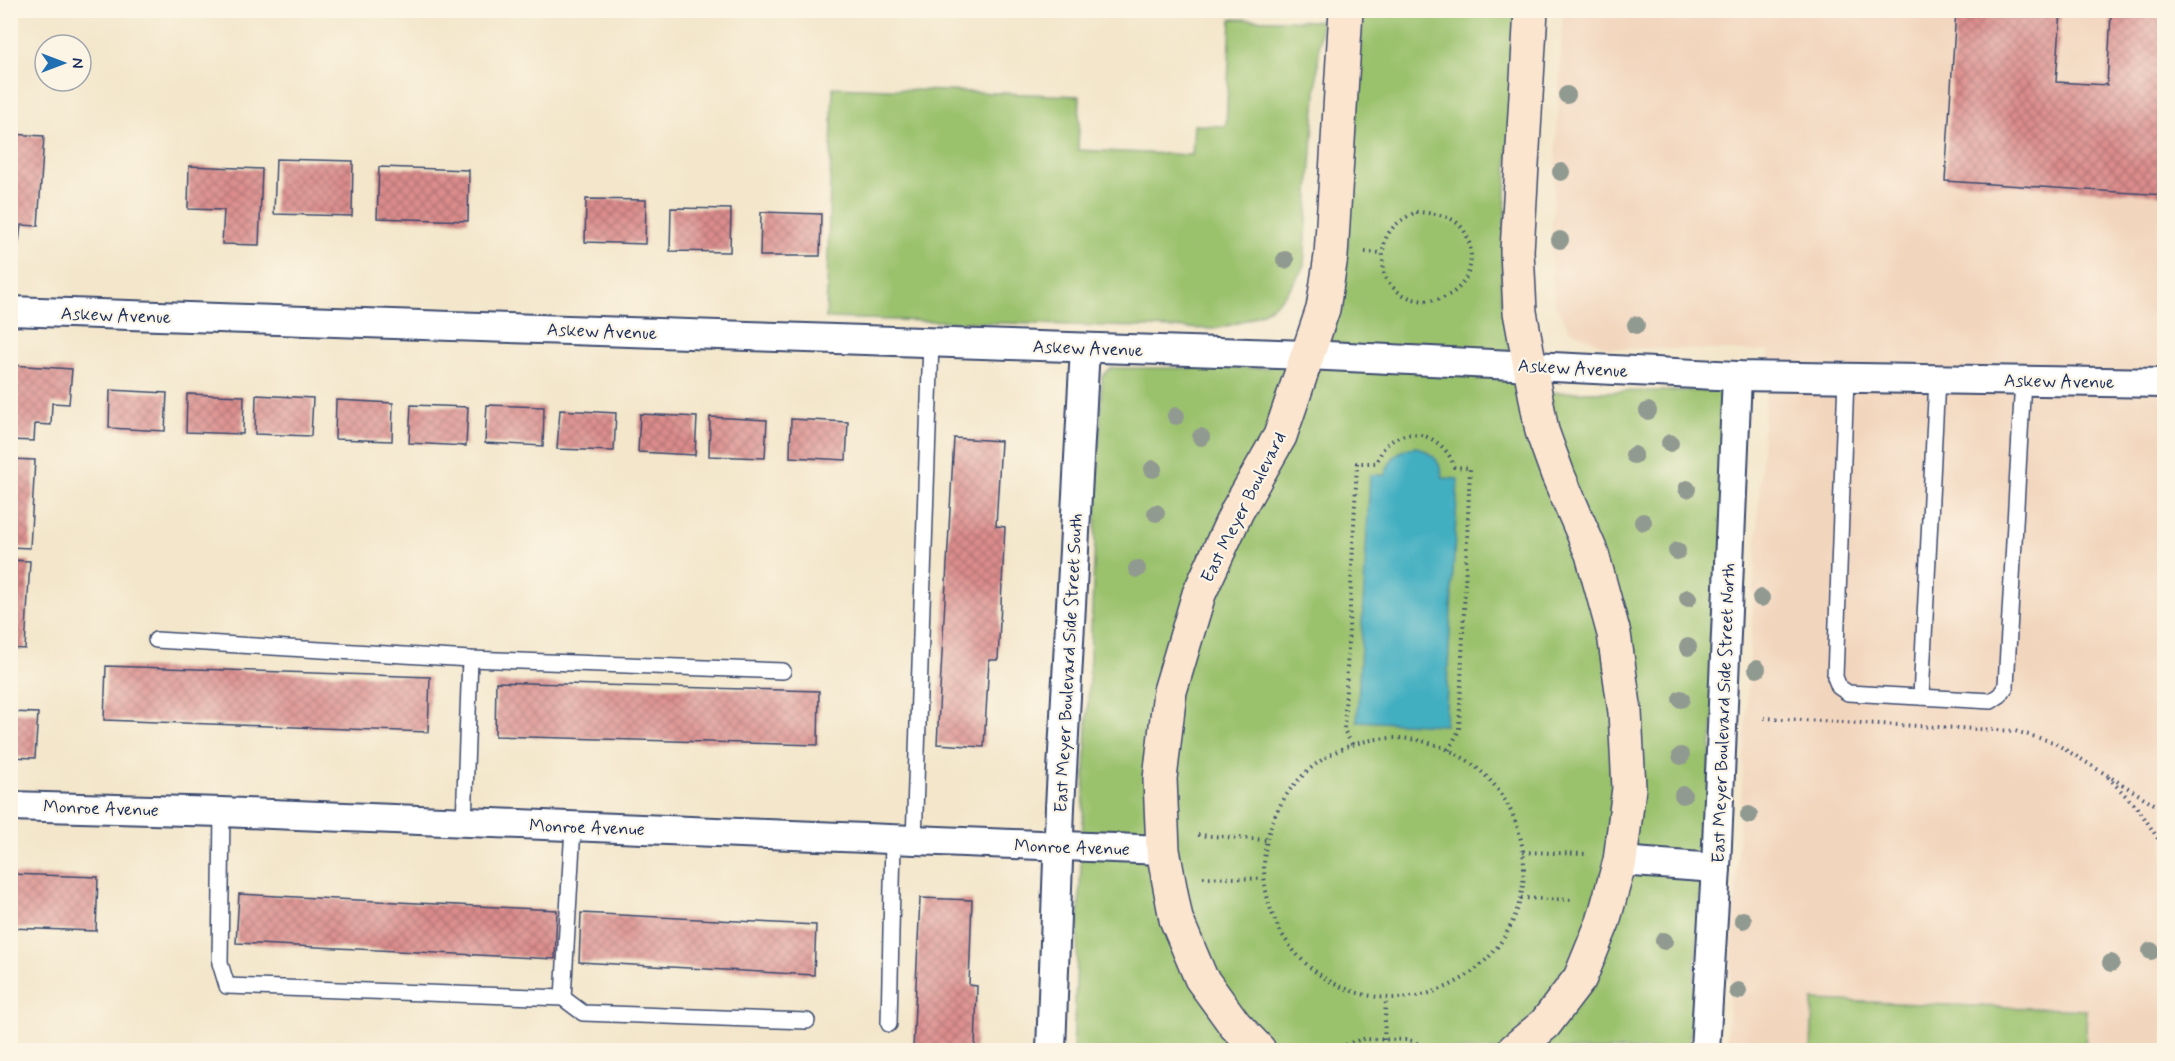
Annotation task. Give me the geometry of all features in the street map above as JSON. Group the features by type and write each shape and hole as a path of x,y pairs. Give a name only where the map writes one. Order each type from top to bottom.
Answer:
{"main road":[{"name":"East Meyer Boulevard","path":"1259,1050 1235,1025 1201,978 1176,919 1163,850 1160,779 1170,691 1199,594 1237,511 1280,436 1323,309 1332,256 1346,10"},
{"path":"1514,1050 1545,1024 1580,978 1604,922 1607,858 1629,788 1625,712 1614,634 1592,554 1558,476 1542,431 1528,366 1520,312 1517,251 1531,10"}],"street":[{"name":"Askew Avenue","path":"10,311 1307,355 1737,376 2164,383"},
{"name":"East Meyer Boulevard Side Street South","path":"1051,1050 1058,847 1085,348"},
{"name":"East Meyer Boulevard Side Street North","path":"1704,1050 1716,868 1737,376"},
{"name":"Monroe Avenue","path":"10,806 222,812 1163,850"},
{"path":"1607,858 1716,868"}],"lane":[{"path":"889,1024 904,840 931,342"},
{"path":"1846,378 1835,677 1839,687 1848,693 1991,701 2000,695 2006,686 2023,381"},
{"path":"1921,697 1937,379"},
{"path":"156,640 470,659 783,671"},
{"path":"464,822 470,659"},
{"path":"222,812 220,963 227,986 563,998 583,1013 807,1021"},
{"path":"563,998 573,827"}],"path":[{"path":"1416,212 1437,214 1458,223 1469,241 1472,262 1464,284 1443,300 1421,301 1401,294 1385,278 1383,253 1388,233 1397,222 1416,212"},
{"path":"1352,744 1344,730 1357,463 1376,464 1389,443 1416,434 1437,441 1452,458 1454,467 1470,468 1459,730 1449,750"},
{"path":"1764,718 2015,731 2053,742 2164,810"},
{"path":"1385,738 1418,739 1449,750 1477,767 1499,791 1515,820 1523,852 1524,875 1521,898 1508,932 1486,962 1456,983 1422,996 1386,999 1355,994 1327,981 1302,962 1283,938 1270,910 1263,879 1266,840 1278,808 1297,780 1322,759 1352,744 1385,738"},
{"path":"2101,770 2140,811 2164,848"},
{"path":"1198,835 1266,840"},
{"path":"1523,852 1607,858"},
{"path":"1203,877 1263,879"},
{"path":"1521,898 1581,900"},
{"path":"1384,1040 1386,999"},
{"path":"1340,1047 1361,1039 1413,1041 1430,1050"}],"shaded area":[{"path":"1563,11 2164,11 2164,1050 1726,1050 1768,351 1609,348 1570,330 1554,302 1551,250"}],"green space":[{"path":"1363,11 1515,11 1501,296 1518,393 1725,390 1736,411 1689,1050 1073,1050 1102,376 1111,368 1266,368 1343,310"},
{"path":"1231,19 1321,21 1304,265 1279,301 1256,316 1214,329 826,318 833,87 1080,96 1078,150 1192,155 1194,125 1226,126"},
{"path":"1813,1000 2087,1010 2085,1050 1811,1050"}],"water":[{"path":"1416,447 1435,458 1443,478 1458,479 1445,725 1357,721 1370,475 1385,475 1396,455"}],"building":[{"path":"1001,10 1020,10 1020,15 1001,14"},
{"path":"1956,10 2061,10 2056,82 2107,85 2111,14 2164,18 2164,195 1945,181"},
{"path":"10,134 44,136 38,226 21,225 19,242 10,241"},
{"path":"276,159 353,161 352,216 274,214"},
{"path":"189,166 262,169 259,245 222,244 224,210 188,209"},
{"path":"379,167 469,170 468,221 377,218"},
{"path":"586,199 646,200 645,244 585,242"},
{"path":"671,208 731,209 730,252 670,251"},
{"path":"761,212 821,214 820,256 760,256"},
{"path":"10,365 72,369 69,404 52,403 51,425 35,424 34,441 10,440"},
{"path":"110,390 167,393 165,431 109,428"},
{"path":"187,394 244,396 243,434 186,432"},
{"path":"256,395 313,398 311,436 255,434"},
{"path":"336,400 393,403 392,441 335,439"},
{"path":"411,405 468,407 466,446 409,443"},
{"path":"487,405 544,407 543,446 485,443"},
{"path":"560,410 616,413 614,451 557,449"},
{"path":"640,414 697,417 695,455 638,452"},
{"path":"710,417 767,420 765,458 709,456"},
{"path":"791,419 848,422 846,460 790,457"},
{"path":"954,438 1001,441 996,526 1005,527 998,660 989,660 984,747 937,744"},
{"path":"10,459 35,460 30,548 10,547"},
{"path":"10,560 30,561 25,649 10,648"},
{"path":"106,666 430,677 428,732 104,720"},
{"path":"10,670 13,671 12,697 10,697"},
{"path":"496,682 819,691 818,745 495,736"},
{"path":"10,712 38,713 35,758 10,757"},
{"path":"10,874 98,877 96,931 10,928"},
{"path":"239,894 557,910 555,959 236,943"},
{"path":"920,898 972,900 969,985 977,986 975,1050 913,1050"},
{"path":"581,913 816,925 814,975 579,962"}]}
